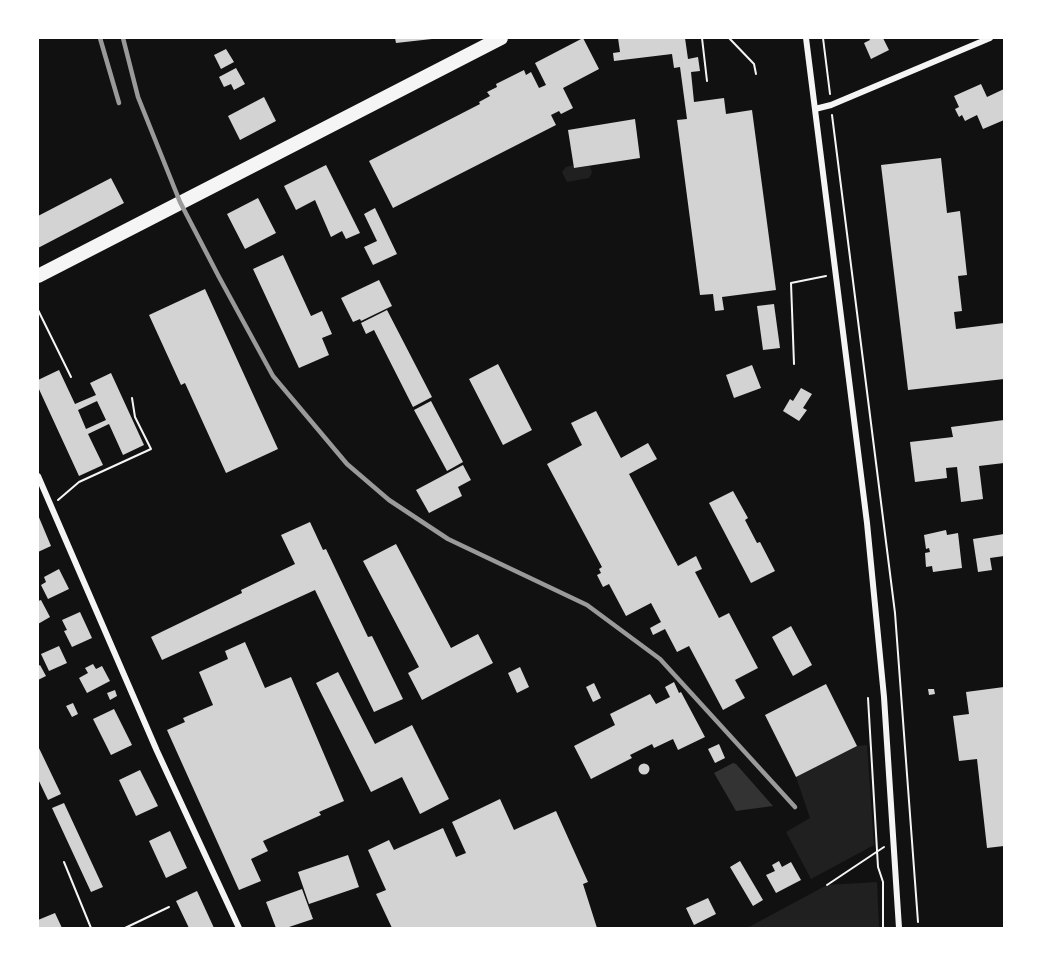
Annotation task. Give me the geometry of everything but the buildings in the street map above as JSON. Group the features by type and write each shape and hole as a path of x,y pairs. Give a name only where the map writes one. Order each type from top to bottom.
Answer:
{"main road":[{"path":"38,276 501,38"}],"street":[{"path":"806,38 867,523 884,696 899,928"},
{"path":"816,109 831,105 990,38"},
{"path":"38,476 157,751 239,928"}],"path":[{"path":"702,38 707,81"},
{"path":"729,38 754,64 756,74"},
{"path":"823,38 895,613 918,922"},
{"path":"794,364 791,283 836,274"},
{"path":"38,310 71,377"},
{"path":"51,505 80,482 151,449 135,417 132,398"},
{"path":"868,698 878,867 883,882 883,928"},
{"path":"826,885 894,841"},
{"path":"64,862 91,928"},
{"path":"124,928 169,907"}],"shaded area":[{"path":"574,165 575,168 590,166 592,173 589,178 567,182 562,172 566,167"},
{"path":"867,745 874,845 811,879 786,832 810,818 796,777 857,746"},
{"path":"733,763 773,806 736,811 714,773"},
{"path":"877,882 879,928 747,928 827,885"}],"railway":[{"path":"100,38 119,103"},
{"path":"123,38 138,97 180,202 219,277 273,376 347,464 389,500 448,539 587,605 660,659 795,807"}]}
